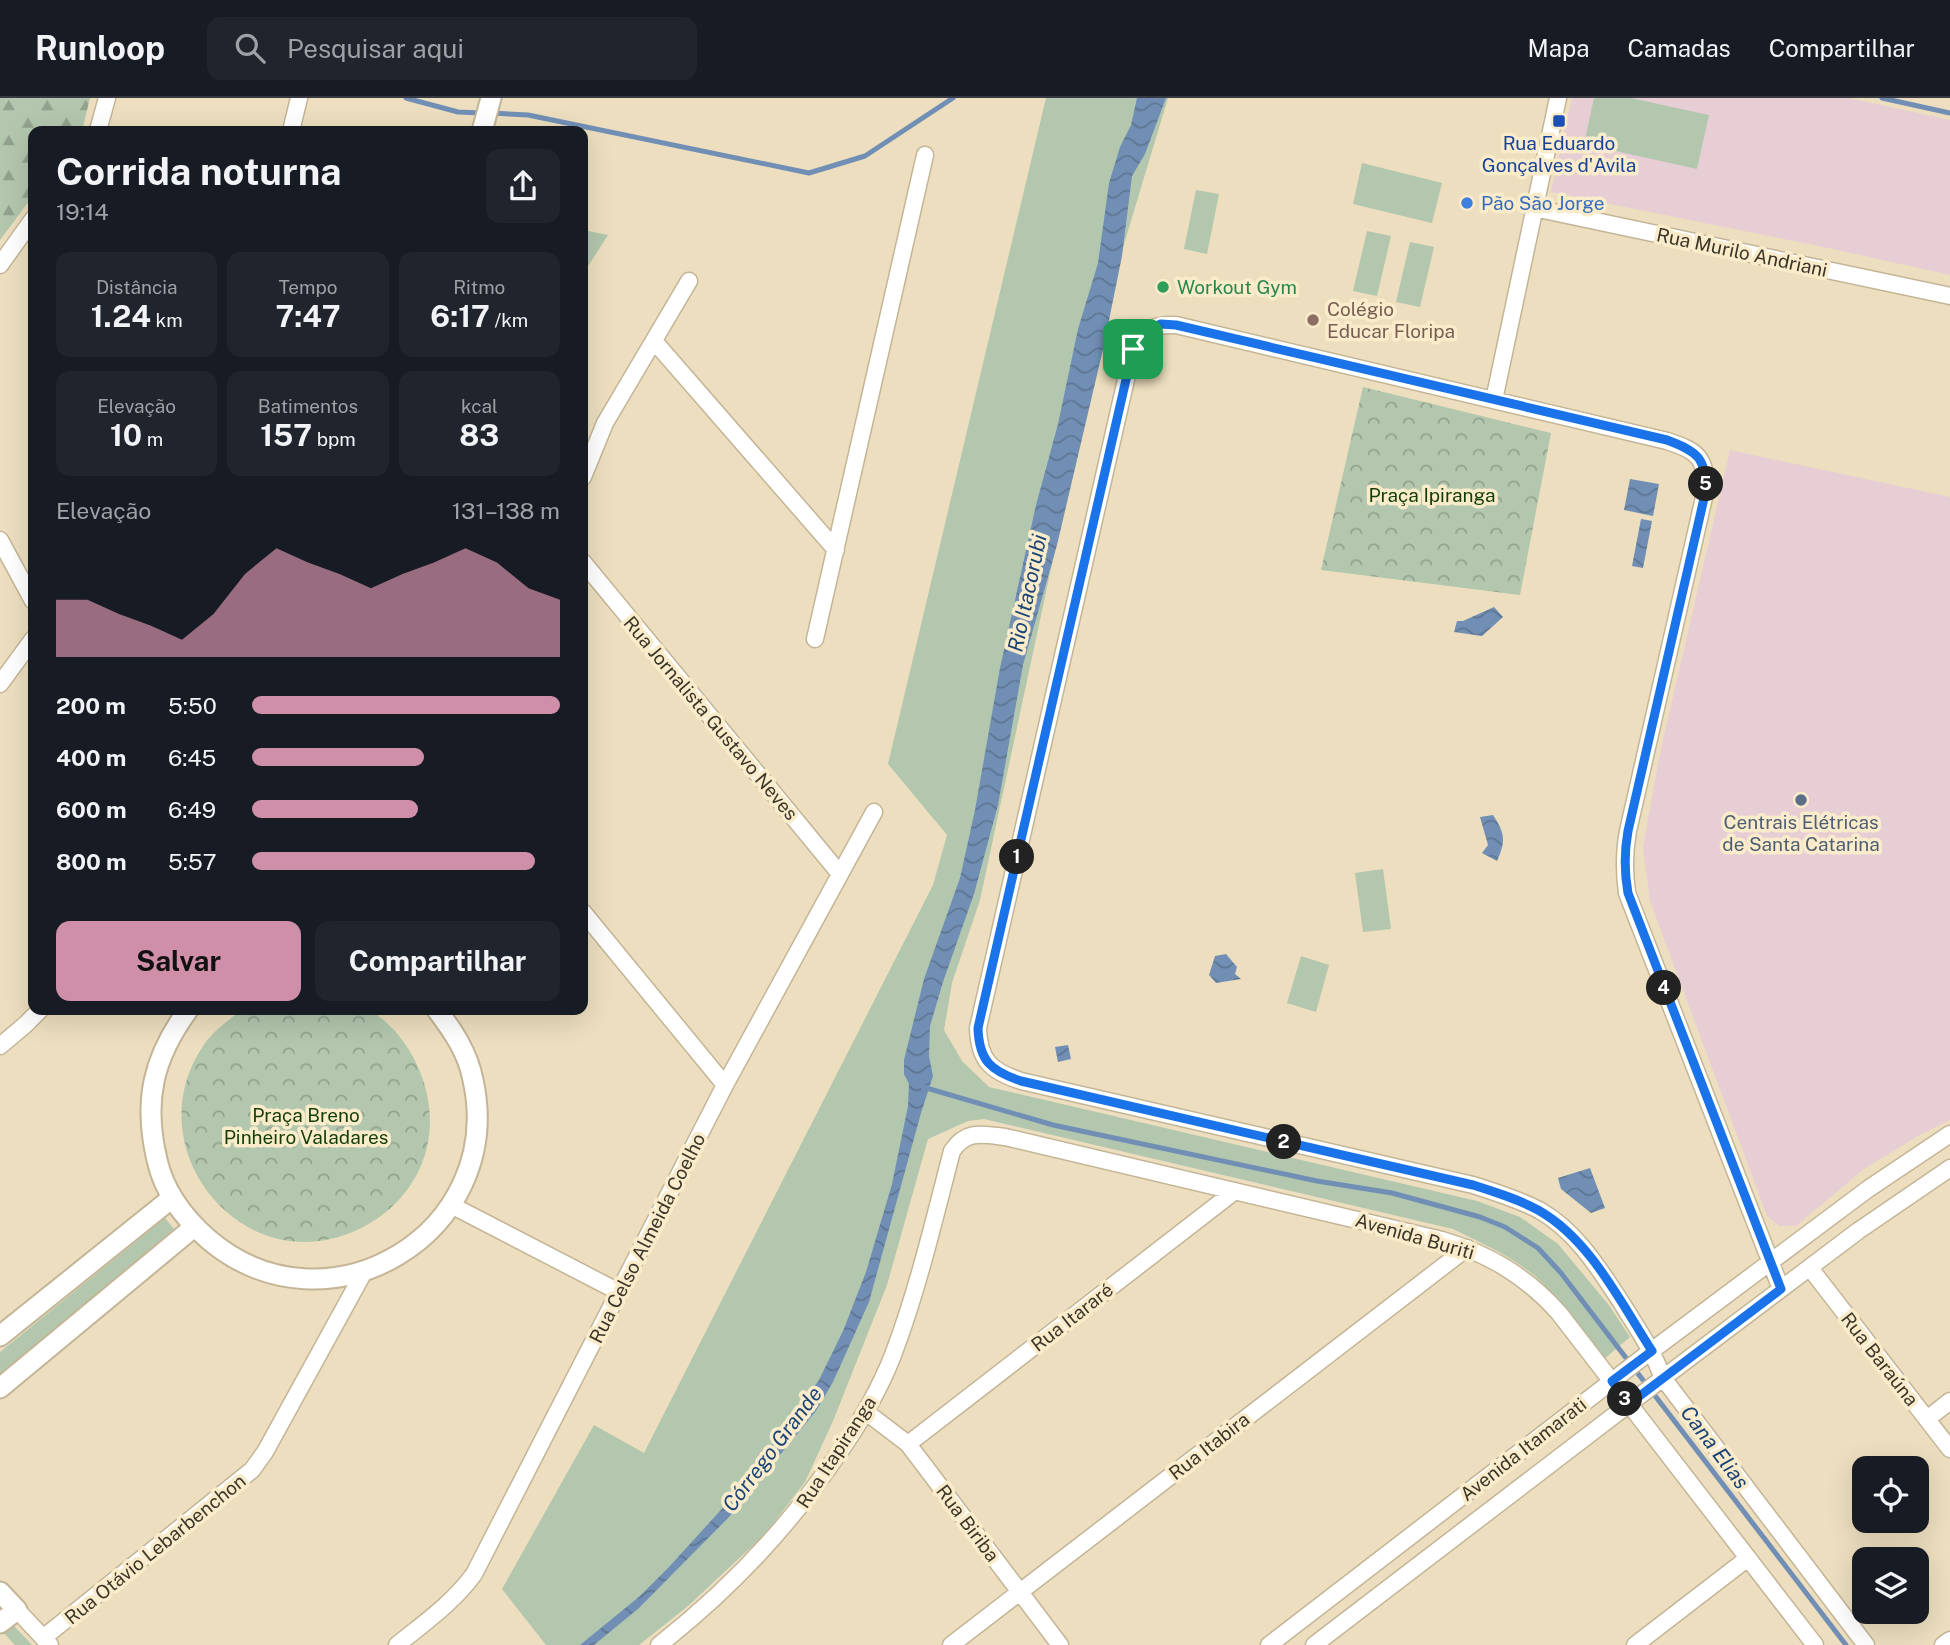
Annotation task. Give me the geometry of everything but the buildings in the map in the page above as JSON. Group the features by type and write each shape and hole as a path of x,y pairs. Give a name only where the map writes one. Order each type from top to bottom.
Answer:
{"street":[{"path":"101,126 107,98"},
{"path":"292,126 299,98"},
{"path":"1493,400 1558,98"},
{"path":"483,126 490,100"},
{"path":"815,639 925,155"},
{"name":"Rua Murilo Andriani","path":"1534,208 1950,296"},
{"path":"0,265 28,226"},
{"path":"588,465 605,423 689,281"},
{"path":"1781,1289 1628,893 1624,873 1628,831 1705,494 1706,473 1699,458 1685,447 1667,440 1176,325 1161,324 1149,329 1133,349 978,1028 979,1045 984,1057 993,1068 1021,1081 1473,1185 1539,1210 1567,1231 1592,1258 1661,1380 1866,1645"},
{"path":"654,341 836,550"},
{"path":"0,540 28,592"},
{"name":"Rua Jornalista Gustavo Neves","path":"588,568 840,874"},
{"path":"0,684 28,646"},
{"name":"Rua Celso Almeida Coelho","path":"397,1645 443,1609 463,1590 474,1574 725,1085 874,812"},
{"path":"588,918 725,1085"},
{"path":"0,1046 34,1015"},
{"path":"185,1015 169,1038 157,1069 150,1101 151,1135 159,1167 172,1198 194,1227 222,1251 255,1268 291,1278 328,1279 364,1272 398,1257 427,1234 451,1205 470,1166 478,1123 473,1079 458,1038 441,1015"},
{"name":"Avenida Buriti","path":"967,1136 983,1134 1005,1137 1408,1231 1467,1248 1518,1275 1541,1293 1614,1379 1815,1645"},
{"name":"Avenida Itamarati","path":"1269,1645 1614,1379 1868,1189 1950,1134"},
{"name":"Rua Itapiranga","path":"659,1645 698,1614 770,1543 810,1495 866,1412 892,1358 917,1285 952,1152 958,1142 967,1136"},
{"name":"Avenida Itamarati","path":"1314,1645 1781,1289 1950,1168"},
{"name":"Rua Itararé","path":"908,1444 1236,1191"},
{"path":"0,1336 172,1198"},
{"path":"451,1205 619,1292"},
{"path":"0,1388 194,1227"},
{"name":"Rua Itabira","path":"951,1645 1467,1248"},
{"name":"Rua Baraúna","path":"1810,1268 1950,1449"},
{"name":"Rua Otávio Lebarbenchon","path":"46,1641 252,1470 265,1452 364,1272"},
{"path":"1927,1419 1950,1401"},
{"name":"Rua Biriba","path":"866,1412 908,1444 1060,1645"},
{"path":"1635,1645 1748,1559"},
{"path":"0,1592 46,1641"},
{"path":"0,1623 17,1610"},
{"path":"1943,1645 1950,1640"}],"shaded area":[{"path":"1572,98 1848,98 1950,120 1950,275 1551,192"},
{"name":"Centrais Elétricas de Santa Catarina","path":"1730,450 1950,497 1950,1120 1864,1169 1796,1226 1779,1226 1767,1216 1650,901 1643,847 1660,753"}],"green space":[{"path":"0,98 90,98 83,126 28,126 28,203 0,240"},
{"path":"1046,98 1168,98 1112,284 980,900 952,983 944,1030 962,1061 989,1087 1477,1201 1520,1217 1558,1244 1608,1304 1630,1337 1604,1359 1559,1301 1530,1272 1453,1229 984,1119 968,1121 928,1139 887,1285 833,1421 805,1482 765,1534 688,1606 639,1645 546,1645 502,1589 594,1425 644,1453 933,885 947,835 888,764"},
{"path":"1594,98 1631,98 1709,115 1697,169 1584,144"},
{"path":"1362,163 1442,183 1432,223 1353,204"},
{"path":"1196,190 1219,194 1207,254 1184,249"},
{"path":"588,231 608,235 588,266"},
{"path":"1367,231 1391,236 1377,296 1353,291"},
{"path":"1410,242 1434,247 1420,307 1396,302"},
{"name":"Praça Ipiranga","path":"1363,387 1551,433 1520,595 1321,570"},
{"path":"1383,869 1391,929 1363,932 1355,873"},
{"path":"1301,956 1329,965 1316,1012 1287,1003"},
{"name":"Praça Breno Pinheiro Valadares","path":"235,1015 377,1015 394,1030 415,1061 427,1095 430,1113 426,1150 420,1168 402,1196 386,1212 357,1230 315,1242 275,1238 240,1222 211,1196 191,1163 182,1126 185,1086 203,1046"},
{"path":"165,1218 174,1229 0,1374 0,1352"},
{"path":"0,1611 32,1645 15,1645 0,1629"}],"water":[{"path":"1137,98 1166,98 1145,154 1132,176 1122,256 1104,345 1057,545 1023,665 998,805 974,894 930,1026 929,1056 933,1076 869,1302 833,1382 816,1411 729,1517 639,1608 594,1645 580,1645 640,1596 739,1490 819,1380 843,1331 866,1272 892,1184 908,1106 909,1084 904,1074 904,1060 924,979 960,878 1000,668 1036,505 1058,424 1078,329 1098,263 1109,183 1120,147 1131,125"},
{"path":"1630,479 1659,484 1653,516 1624,510"},
{"path":"1641,519 1652,521 1643,568 1632,566"},
{"path":"1494,607 1503,617 1482,636 1454,632 1457,621 1463,621"},
{"path":"1493,815 1503,837 1497,861 1482,853 1488,845 1480,817"},
{"path":"1226,954 1237,967 1235,974 1241,979 1216,983 1209,975 1215,956"},
{"path":"1068,1045 1071,1059 1058,1062 1055,1047"},
{"path":"1590,1168 1605,1208 1591,1213 1561,1189 1558,1178"}],"waterway":[{"path":"406,98 458,112 481,113"},
{"path":"588,127 809,173 865,156 953,98"},
{"path":"1882,98 1950,113"},
{"path":"491,113 528,115 581,126"},
{"name":"Cana Elias","path":"923,1087 1053,1125 1317,1181 1392,1193 1480,1217 1505,1227 1538,1248 1561,1273 1846,1645"}],"place":[{"name":"Rua Eduardo Gonçalves d'Avila","path":"1559,121"},
{"name":"Pão São Jorge","path":"1467,203"},
{"name":"Workout Gym","path":"1163,287"},
{"name":"Colégio Educar Floripa","path":"1313,320"},
{"name":"Centrais Elétricas de Santa Catarina","path":"1801,800"}],"route":[{"path":"1161,324 1176,325 1667,440 1685,447 1699,458 1706,473 1705,494 1628,831 1624,873 1628,893 1781,1289 1629,1404 1612,1381 1652,1351 1592,1258 1567,1231 1539,1210 1473,1185 1021,1081 993,1068 984,1057 979,1045 978,1028 1133,349 1149,329 1161,324"}],"water label":[{"name":"Rio Itacorubi","path":"1027,593"},
{"name":"Córrego Grande","path":"772,1449"}]}
